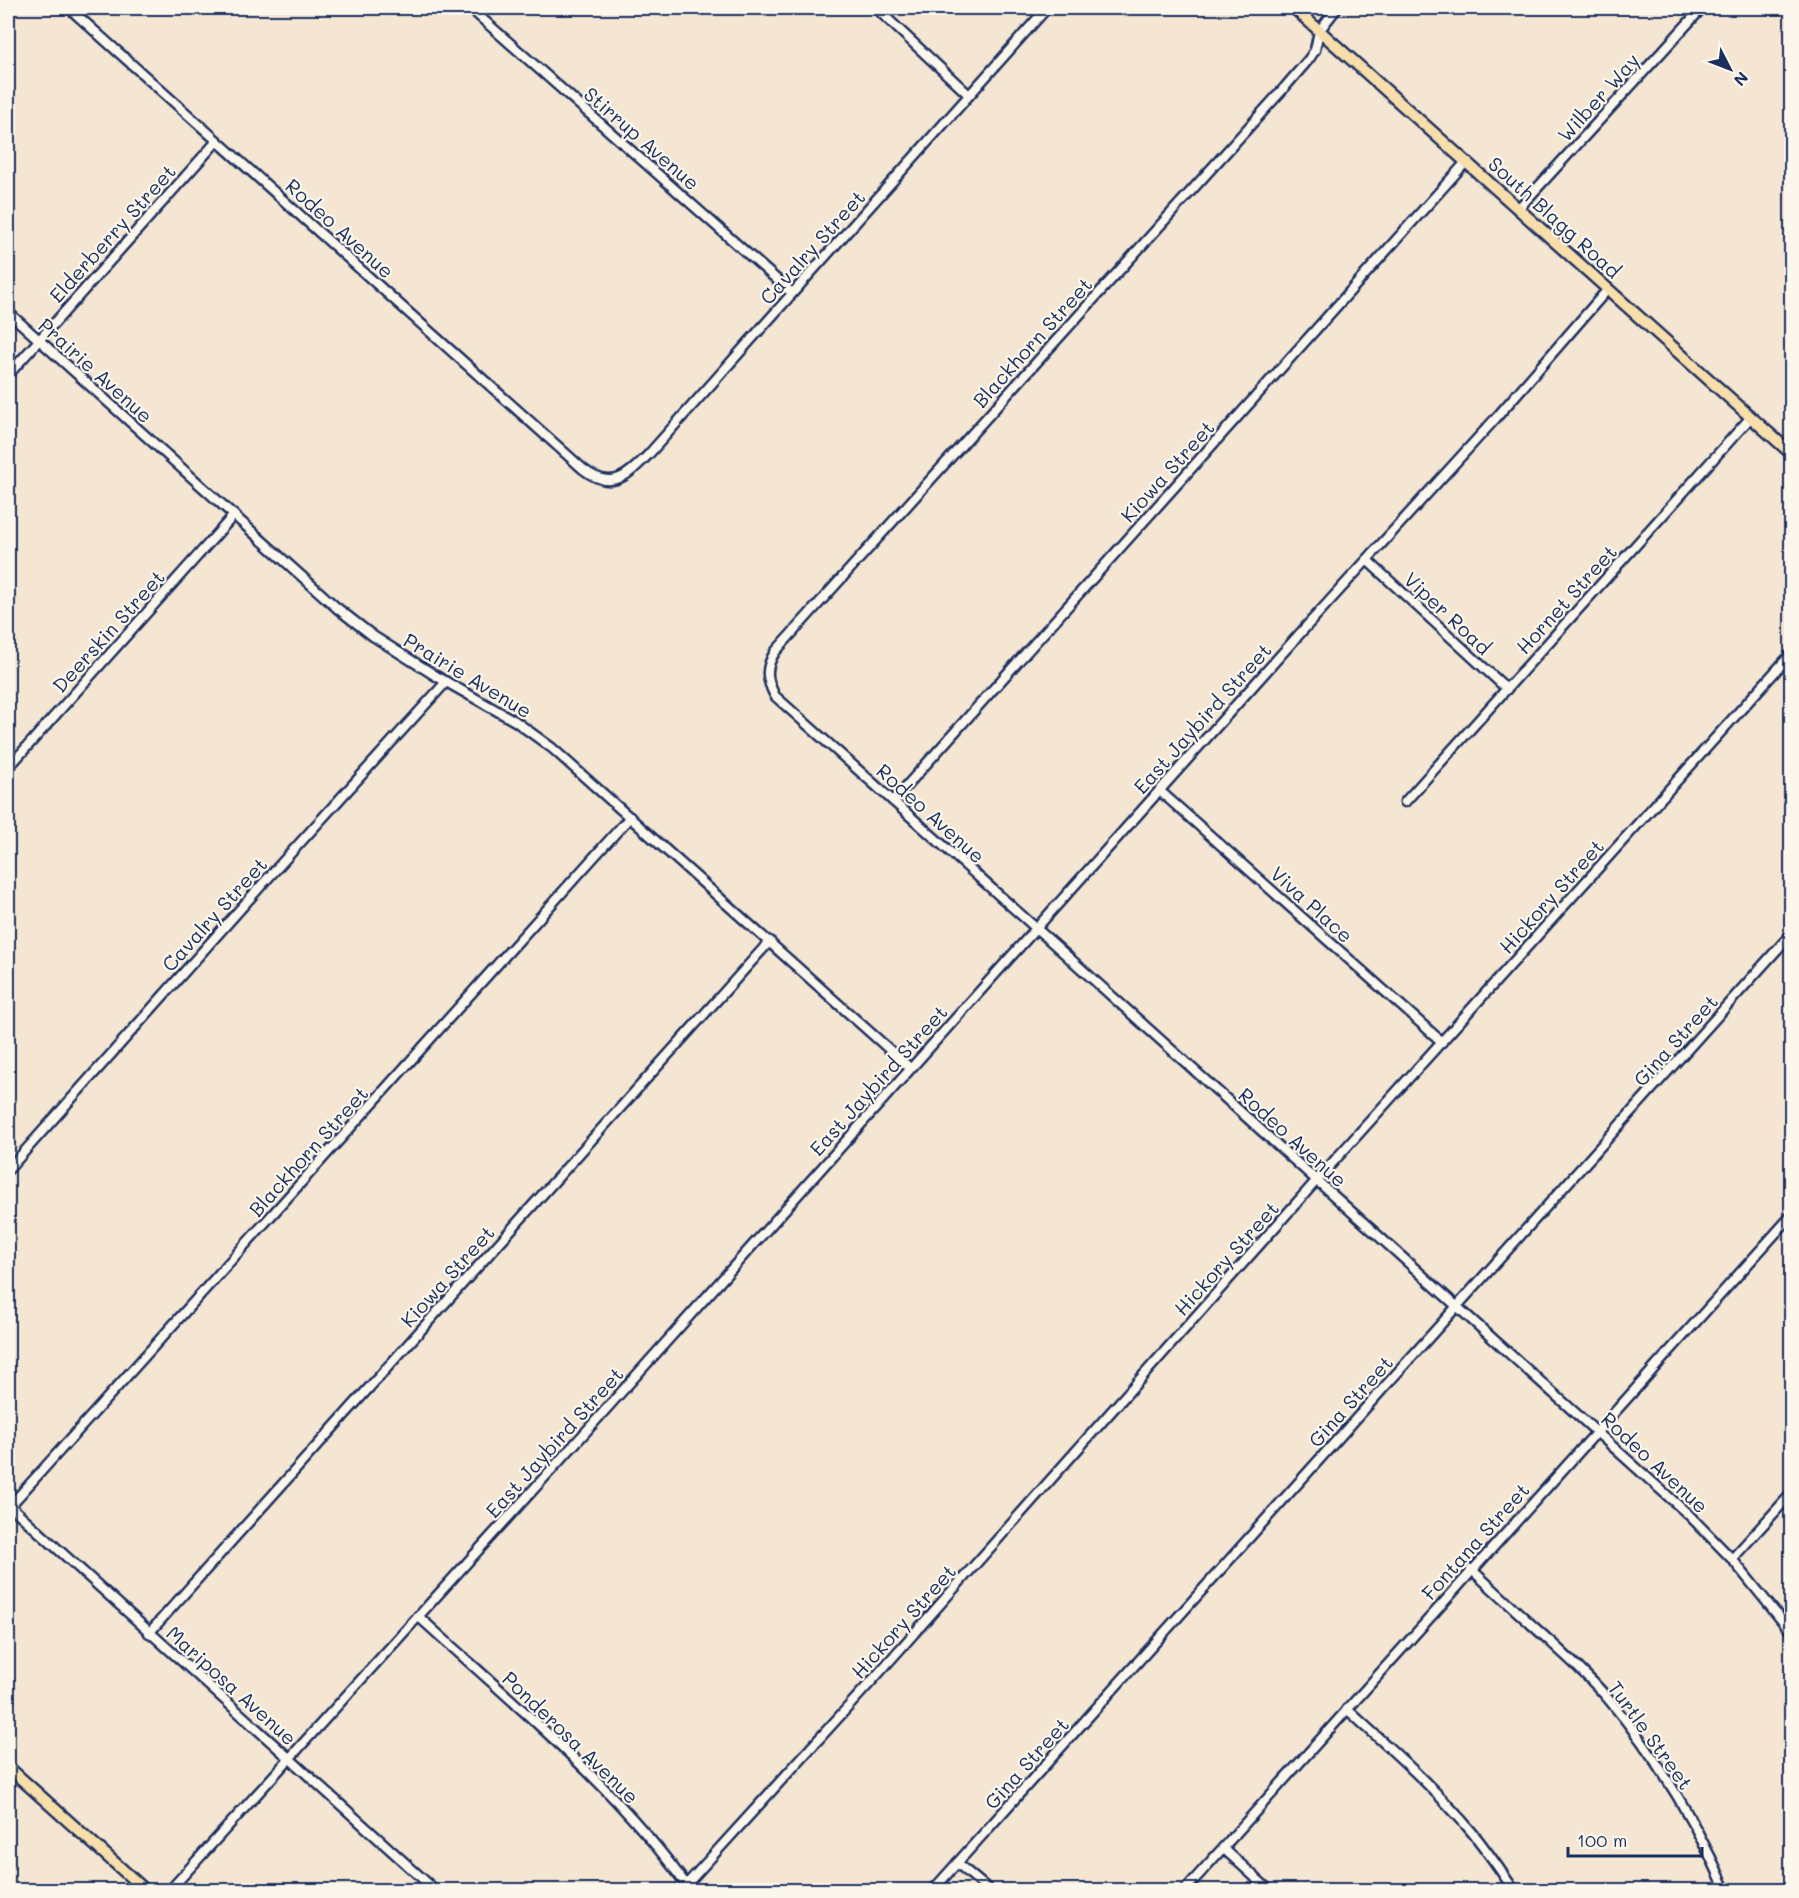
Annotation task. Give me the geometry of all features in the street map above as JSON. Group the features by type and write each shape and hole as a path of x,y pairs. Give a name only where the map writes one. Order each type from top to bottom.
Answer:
{"main road":[{"name":"South Blagg Road","path":"1294,8 1791,453"},
{"path":"8,1767 145,1890"}],"street":[{"name":"Rodeo Avenue","path":"69,8 588,473"},
{"name":"Stirrup Avenue","path":"470,8 792,293"},
{"path":"876,8 969,95"},
{"name":"Cavalry Street","path":"588,473 600,480 611,481 622,478 632,471 1047,8"},
{"path":"1319,30 1337,8"},
{"name":"Wilber Way","path":"1518,209 1702,8"},
{"name":"Blackhorn Street","path":"767,675 768,663 775,652 1309,59 1315,50 1319,30"},
{"name":"Elderberry Street","path":"8,375 155,207 217,141"},
{"name":"Kiowa Street","path":"893,801 1466,162"},
{"name":"East Jaybird Street","path":"170,1890 582,1436 1496,418 1608,290"},
{"name":"Prairie Avenue","path":"8,312 329,602 373,636 515,721 552,748 910,1068"},
{"name":"Hornet Street","path":"1405,802 1751,417"},
{"name":"Deerskin Street","path":"8,768 234,515"},
{"name":"Viper Road","path":"1367,560 1507,689"},
{"name":"Hickory Street","path":"688,1888 1316,1181 1791,653"},
{"name":"Rodeo Avenue","path":"767,675 775,696 1690,1516 1732,1559 1791,1633"},
{"name":"Cavalry Street","path":"8,1170 251,896 446,681"},
{"name":"Viva Place","path":"1160,790 1442,1042"},
{"name":"Blackhorn Street","path":"9,1505 630,817"},
{"name":"Gina Street","path":"933,1890 1791,933"},
{"name":"Kiowa Street","path":"149,1632 770,942"},
{"name":"Fontana Street","path":"1185,1890 1791,1215"},
{"path":"1732,1559 1791,1493"},
{"name":"Mariposa Avenue","path":"9,1505 435,1890"},
{"name":"Turtle Street","path":"1471,1569 1571,1661 1609,1700 1647,1751 1685,1809 1726,1890"},
{"name":"Ponderosa Avenue","path":"418,1616 599,1783 635,1822 688,1888"},
{"path":"1347,1709 1423,1779 1470,1830 1514,1890"},
{"path":"1223,1848 1269,1890"},
{"path":"957,1863 989,1890"}]}
